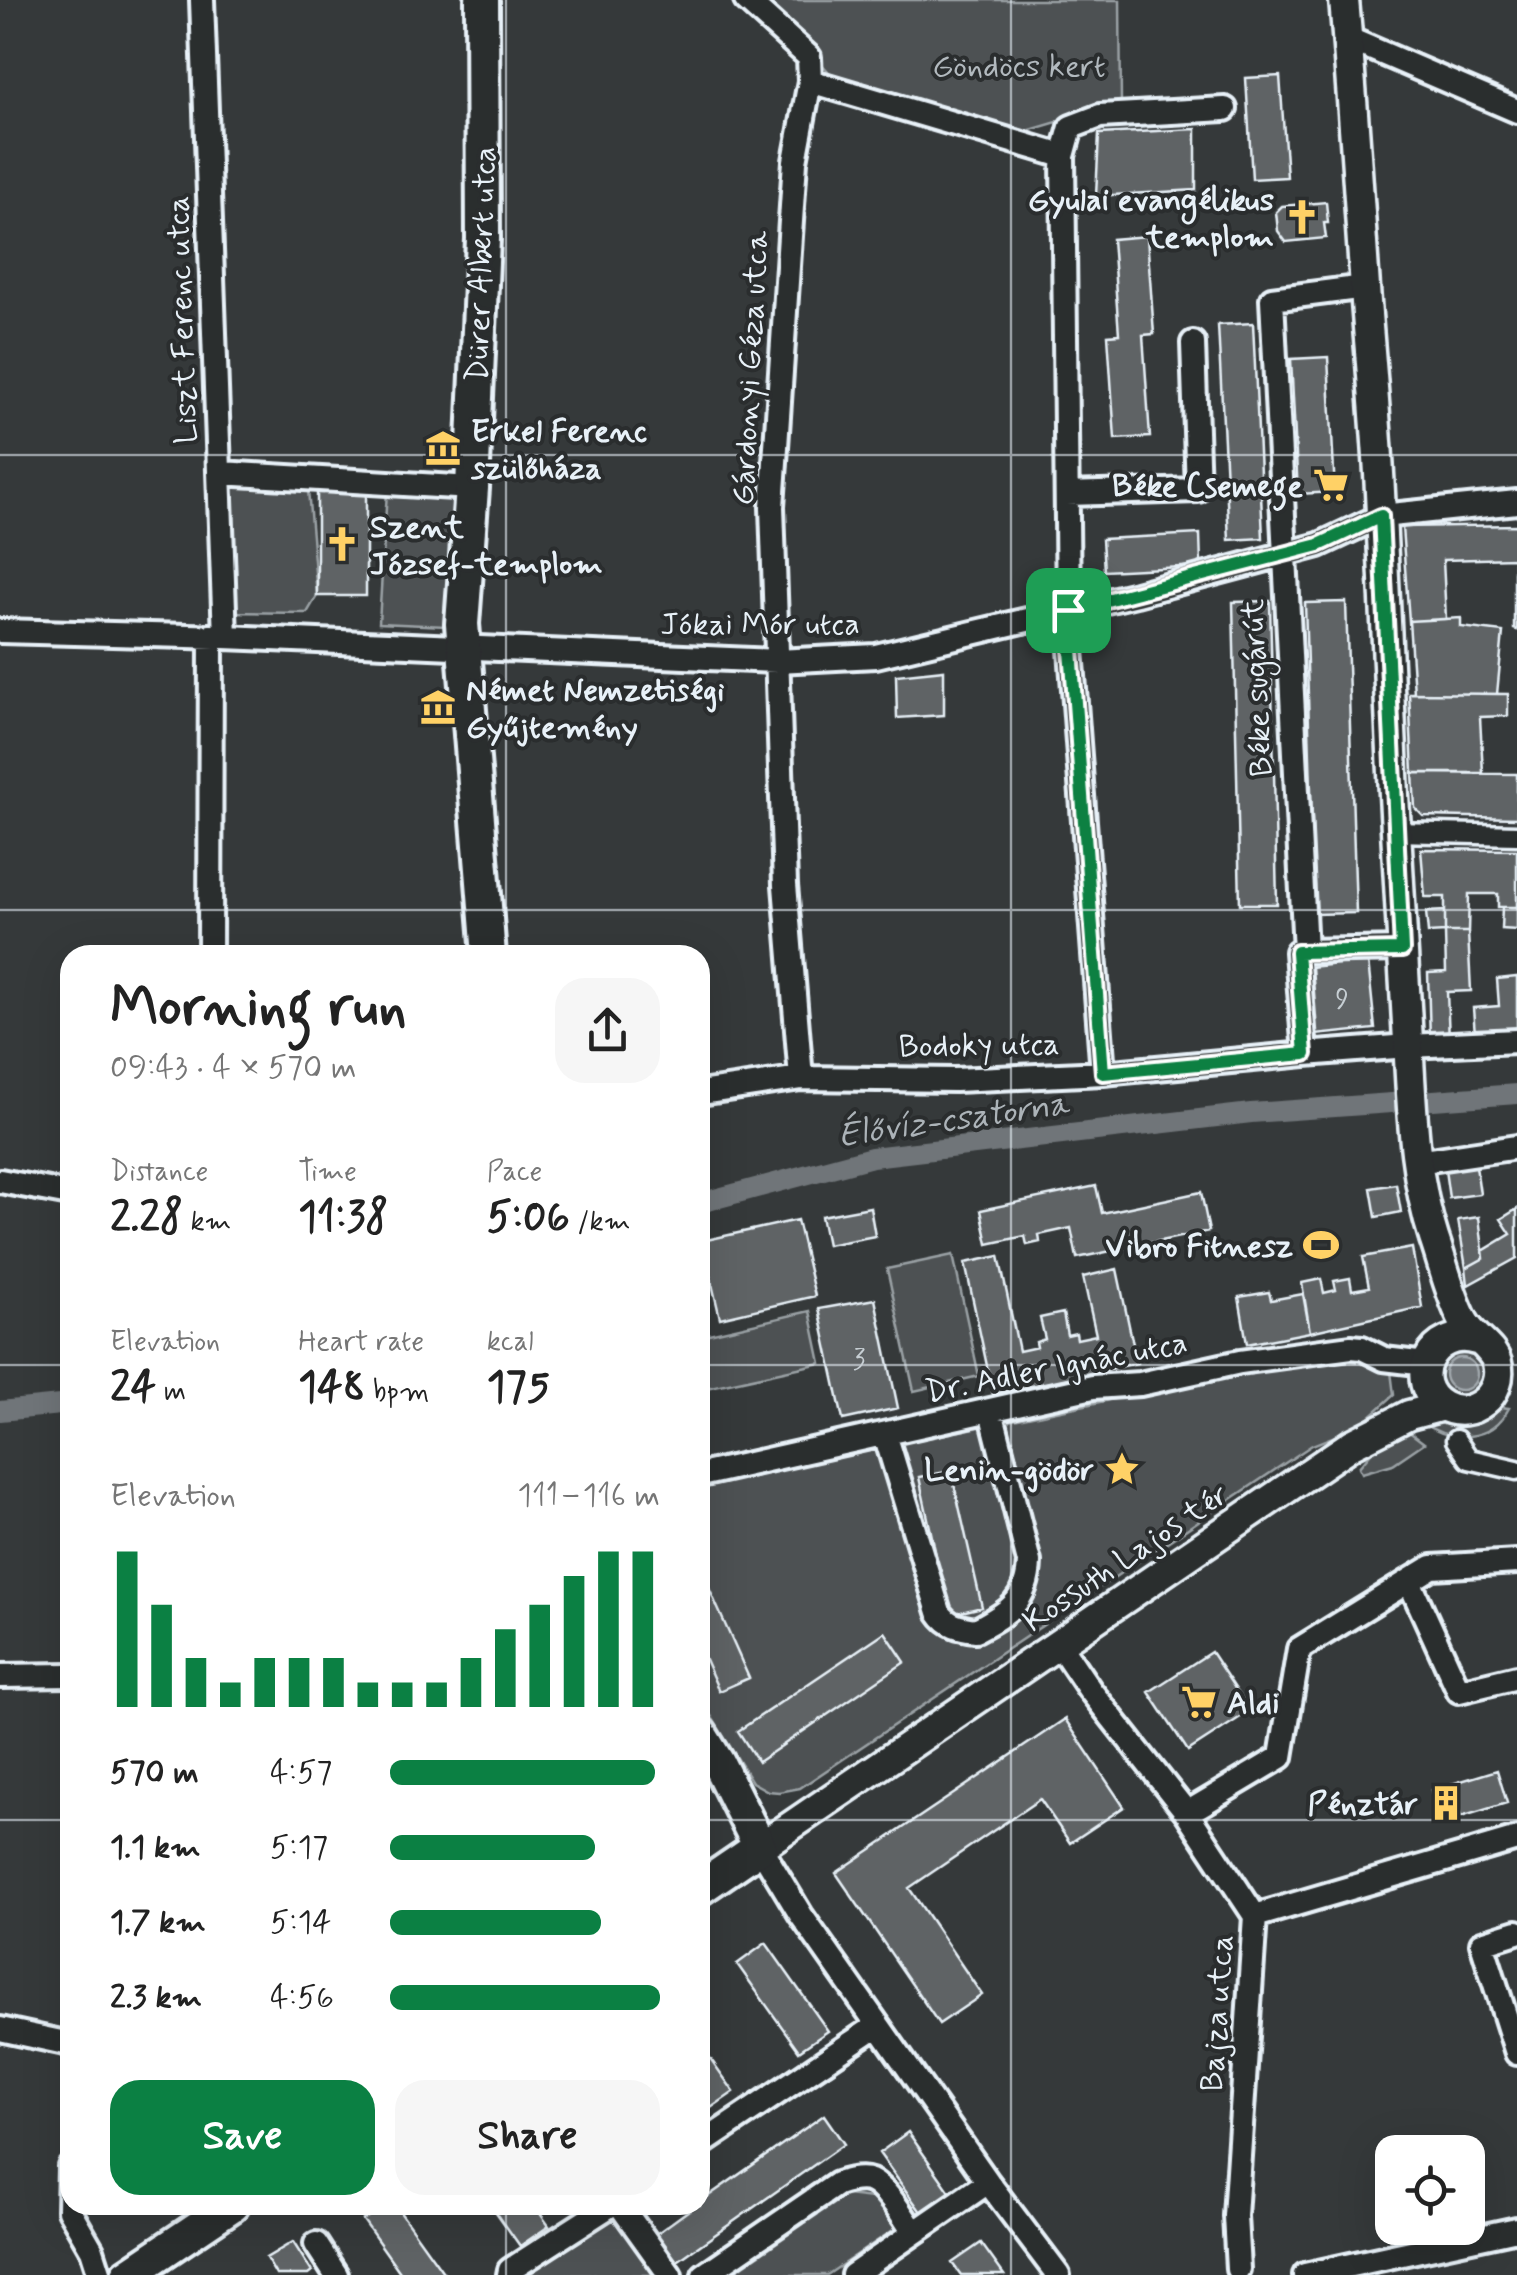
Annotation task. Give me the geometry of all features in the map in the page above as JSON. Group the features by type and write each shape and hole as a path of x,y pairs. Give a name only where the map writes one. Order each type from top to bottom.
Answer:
{"main road":[{"name":"Dürer Albert utca","path":"482,0 482,239 462,624 489,945"},
{"path":"710,1750 760,1847 710,1881"},
{"path":"128,2275 217,2215"}],"street":[{"name":"Liszt Ferenc utca","path":"202,0 220,473 210,945"},
{"path":"746,0 810,56 810,81 1063,156"},
{"path":"1344,0 1381,516 1415,1152 1444,1302 1444,1321 1430,1362 1427,1387 1443,1406 1460,1411 1471,1409 1503,1395 1495,1388 1496,1357 1463,1321 1429,1222"},
{"path":"1347,38 1517,111"},
{"name":"Gárdonyi Géza utca","path":"801,1078 785,886 774,488 794,161 810,81"},
{"path":"1103,1073 1068,610 1063,156 1072,127 1100,116 1225,109"},
{"name":"Béke sugárút","path":"1305,1054 1297,952 1306,951 1272,299 1365,287"},
{"path":"1067,494 1198,490 1193,343"},
{"path":"220,473 472,488"},
{"name":"Jókai Mór utca","path":"0,631 218,636 777,661 876,656 1319,545 1381,516 1517,502"},
{"path":"1396,832 1517,835"},
{"path":"1306,951 1402,950"},
{"name":"Bodoky utca","path":"710,1092 801,1078 955,1080 1103,1073 1408,1046 1517,1041"},
{"path":"1415,1152 1517,1147"},
{"path":"0,1181 60,1192"},
{"path":"1430,1362 1453,1338 1496,1357"},
{"name":"Dr. Adler Ignác utca","path":"710,1473 1094,1388 1140,1384 1240,1362 1362,1348 1384,1359 1430,1362"},
{"name":"Kossuth Lajos tér","path":"1352,1444 1430,1362"},
{"name":"Kossuth Lajos tér","path":"760,1847 1352,1444 1409,1415 1443,1406"},
{"path":"885,1434 940,1612 952,1625 976,1630 1010,1609 1028,1582 1029,1562 991,1411"},
{"path":"1456,1440 1469,1459 1517,1470"},
{"path":"1187,1813 1281,1757 1299,1650 1432,1567 1517,1562"},
{"path":"1409,1581 1459,1691 1517,1677"},
{"name":"Bajza utca","path":"1059,1644 1090,1690 1187,1813 1255,1916 1235,2216 1236,2273"},
{"path":"0,1676 60,1675"},
{"path":"1255,1916 1517,1838"},
{"path":"760,1847 788,1897 1058,2275"},
{"path":"1517,1932 1482,1942 1517,2054"},
{"path":"710,2138 878,2025"},
{"path":"0,2029 60,2042"},
{"path":"704,2275 837,2184 850,2180 871,2181 891,2199 914,2233"},
{"path":"853,2275 988,2182"},
{"path":"72,2215 92,2250 100,2275"},
{"path":"509,2275 510,2270 595,2215"},
{"path":"627,2215 670,2275"},
{"path":"1304,2275 1517,2230"},
{"path":"316,2244 336,2275"}],"green space":[{"name":"Göndöcs kert","path":"763,0 1120,0 1121,103 1017,134 830,73"},
{"path":"307,478 317,596 307,613 225,612 220,482"},
{"path":"387,491 454,498 446,626 379,623"},
{"path":"953,1255 979,1376 914,1391 887,1269"},
{"path":"810,1311 821,1363 710,1387 710,1334"},
{"path":"1460,1347 1475,1351 1488,1373 1472,1399 1443,1395 1434,1368"},
{"path":"1346,1351 1390,1364 1394,1395 1358,1427 1312,1445 800,1788 779,1792 752,1782 710,1714 710,1483"},
{"path":"1509,1408 1501,1420 1492,1428 1469,1436 1444,1434 1421,1422 1433,1418 1450,1422"},
{"path":"1404,1428 1424,1443 1393,1464 1362,1473 1359,1467 1375,1448"},
{"path":"846,2195 872,2198 896,2228 827,2275 729,2275"},
{"path":"596,2215 611,2215 669,2275 511,2275"}],"shaded area":[{"path":"1461,1358 1472,1363 1477,1374 1472,1385 1461,1390 1450,1385 1445,1374 1450,1363"}],"building":[{"path":"1280,76 1287,177 1252,179 1246,78"},
{"path":"1196,129 1196,190 1096,196 1099,134"},
{"name":"Gyulai evangélikus templom","path":"1326,202 1326,238 1286,242 1278,231 1276,212 1282,206"},
{"path":"1147,236 1154,334 1143,335 1150,437 1115,439 1108,335 1119,334 1112,239"},
{"path":"1253,323 1263,538 1229,540 1218,325"},
{"path":"1328,357 1335,492 1298,494 1291,359"},
{"name":"Szent József-templom","path":"322,485 360,485 360,493 366,493 366,596 317,596 317,493 322,493"},
{"path":"1517,525 1517,630 1514,558 1443,560 1446,619 1409,621 1402,527"},
{"path":"1200,534 1201,566 1104,571 1102,539"},
{"path":"1270,601 1277,904 1240,904 1233,602"},
{"path":"1346,602 1356,913 1315,914 1305,603"},
{"path":"1461,618 1461,627 1503,632 1497,694 1414,693 1409,621"},
{"path":"944,670 944,715 897,718 896,675"},
{"path":"1409,693 1508,694 1508,716 1480,717 1483,773 1413,773"},
{"path":"1413,773 1517,774 1517,818 1423,816 1415,808"},
{"path":"1421,849 1517,850 1517,907 1498,907 1498,894 1469,894 1468,932 1445,932 1445,897 1425,897"},
{"path":"1502,907 1517,907 1517,930 1501,929"},
{"path":"1445,911 1445,932 1428,933 1426,912"},
{"path":"1445,932 1468,932 1471,991 1447,992 1449,1039 1430,1040 1428,973 1446,972"},
{"path":"1368,961 1375,1029 1316,1035 1309,967"},
{"path":"1517,977 1517,1030 1475,1034 1473,1008 1499,1006 1497,979"},
{"path":"1476,1166 1480,1194 1449,1198 1445,1170"},
{"path":"1396,1184 1401,1212 1376,1217 1371,1188"},
{"path":"1096,1186 1102,1213 1201,1192 1209,1231 1077,1258 1071,1228 1039,1235 1040,1242 1027,1245 1025,1236 988,1244 981,1210"},
{"path":"870,1207 875,1236 827,1245 821,1216"},
{"path":"1517,1209 1517,1258 1468,1285 1466,1268 1484,1258 1483,1251 1511,1234 1501,1219"},
{"path":"1479,1217 1484,1258 1466,1268 1458,1220"},
{"path":"797,1220 815,1296 720,1318 710,1275 710,1239"},
{"path":"1412,1248 1422,1307 1310,1332 1302,1283 1321,1279 1324,1293 1336,1290 1334,1281 1350,1278 1352,1290 1369,1287 1363,1257"},
{"path":"999,1256 1019,1351 1037,1347 1036,1342 1045,1339 1040,1318 1063,1313 1067,1335 1076,1333 1077,1339 1096,1335 1083,1277 1117,1269 1137,1363 993,1394 965,1263"},
{"path":"1269,1292 1271,1300 1303,1294 1310,1332 1247,1344 1239,1297"},
{"path":"875,1299 898,1408 843,1420 819,1309"},
{"path":"951,1471 982,1607 949,1615 919,1477"},
{"path":"710,1590 749,1678 719,1691 710,1671"},
{"path":"885,1632 905,1662 758,1762 738,1731"},
{"name":"Aldi","path":"1211,1652 1250,1711 1188,1751 1149,1692"},
{"path":"1065,1719 1124,1807 1070,1843 1040,1799 909,1888 982,1995 939,2024 836,1873"},
{"path":"1497,1770 1507,1803 1461,1817 1451,1784"},
{"name":"Pénztár","path":"1451,1784 1461,1817 1440,1823 1431,1790"},
{"path":"766,1943 828,2031 799,2051 737,1964"},
{"path":"710,2058 734,2092 710,2109"},
{"path":"824,2115 844,2144 676,2262 656,2234 682,2215 710,2215 710,2195"},
{"path":"908,2132 955,2199 926,2219 879,2153"},
{"path":"370,2215 402,2215 445,2275 402,2275 363,2220"},
{"path":"498,2215 541,2215 549,2226 520,2246"},
{"path":"293,2242 312,2272 276,2275 266,2258"},
{"path":"981,2243 1004,2275 961,2275 952,2263"}],"waterway":[{"name":"Élővíz-csatorna","path":"710,1200 872,1157 1251,1113 1517,1094"},
{"name":"Élővíz-csatorna","path":"0,1411 60,1405"}],"place":[{"name":"Gyulai evangélikus templom","path":"1302,217"},
{"name":"Erkel Ferenc szülőháza","path":"443,448"},
{"name":"Béke Csemege","path":"1331,485"},
{"name":"Szent József-templom","path":"342,544"},
{"name":"Német Nemzetiségi Gyűjtemény","path":"438,707"},
{"name":"Vibro Fitnesz","path":"1321,1245"},
{"name":"Lenin-gödör","path":"1122,1469"},
{"name":"Aldi","path":"1199,1702"},
{"name":"Pénztár","path":"1446,1803"}],"route":[{"path":"1381,516 1402,950 1297,952 1305,1054 1103,1073 1068,610 1319,545 1381,516"}]}
